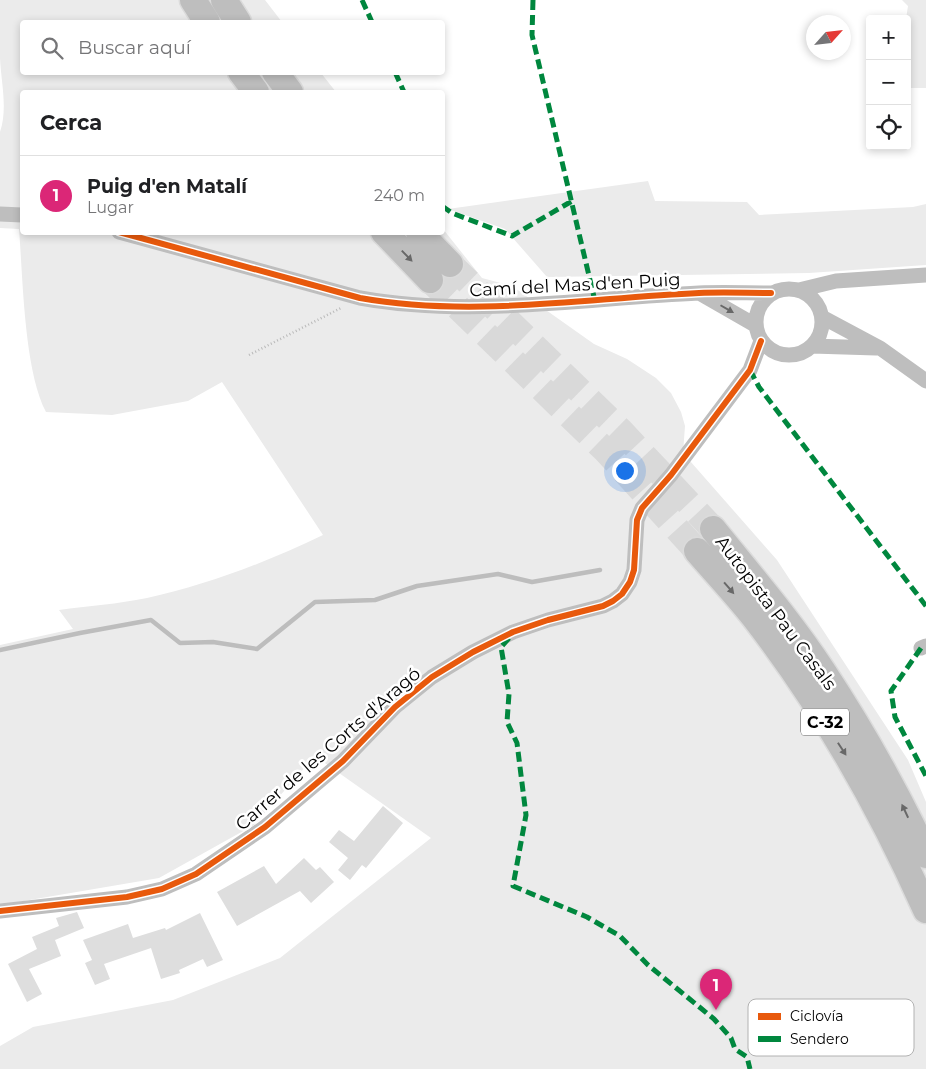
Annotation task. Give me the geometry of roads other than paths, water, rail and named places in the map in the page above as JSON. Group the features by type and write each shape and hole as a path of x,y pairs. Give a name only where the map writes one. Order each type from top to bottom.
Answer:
{"highway":[{"path":"224,0 237,20"},
{"path":"243,75 254,90"},
{"path":"277,75 288,90"},
{"path":"387,235 430,280"},
{"path":"422,235 450,264"},
{"name":"Autopista Pau Casals","path":"713,528 770,599 821,669 900,799 926,855"},
{"name":"Autopista Pau Casals","path":"697,551 754,616 802,685 848,757 876,807 926,910"}],"street":[{"path":"0,214 20,215"},
{"name":"Camí del Mas d'en Puig","path":"131,235 360,298 388,303 509,307 700,293 771,293"},
{"path":"798,290 836,281 926,275"},
{"path":"819,310 836,281"},
{"path":"750,370 778,354 798,354 812,346 821,331 819,310 811,297 798,290 784,288 771,293 759,307 755,325 761,341 778,354"},
{"name":"Camí del Mas d'en Puig","path":"700,293 755,325"},
{"path":"819,310 880,348 926,381"},
{"path":"750,370 761,341"},
{"path":"812,346 880,348"},
{"name":"Carrer de les Corts d'Aragó","path":"0,911 127,897 162,889 196,874 265,827 336,767 395,707 432,677 473,652 513,632 548,620 603,606 622,594 630,582 634,570 637,520 642,508 655,495 750,370"}],"waterway":[{"path":"0,650 151,620 180,643 213,642 257,649 315,602 375,600 417,586 498,574 532,582 600,570"}],"tunnel":[{"path":"450,264 620,430 713,529"},
{"path":"430,280 606,451 697,551"}],"place":[{"name":"Puig d'en Matalí","path":"716,1010"}]}
